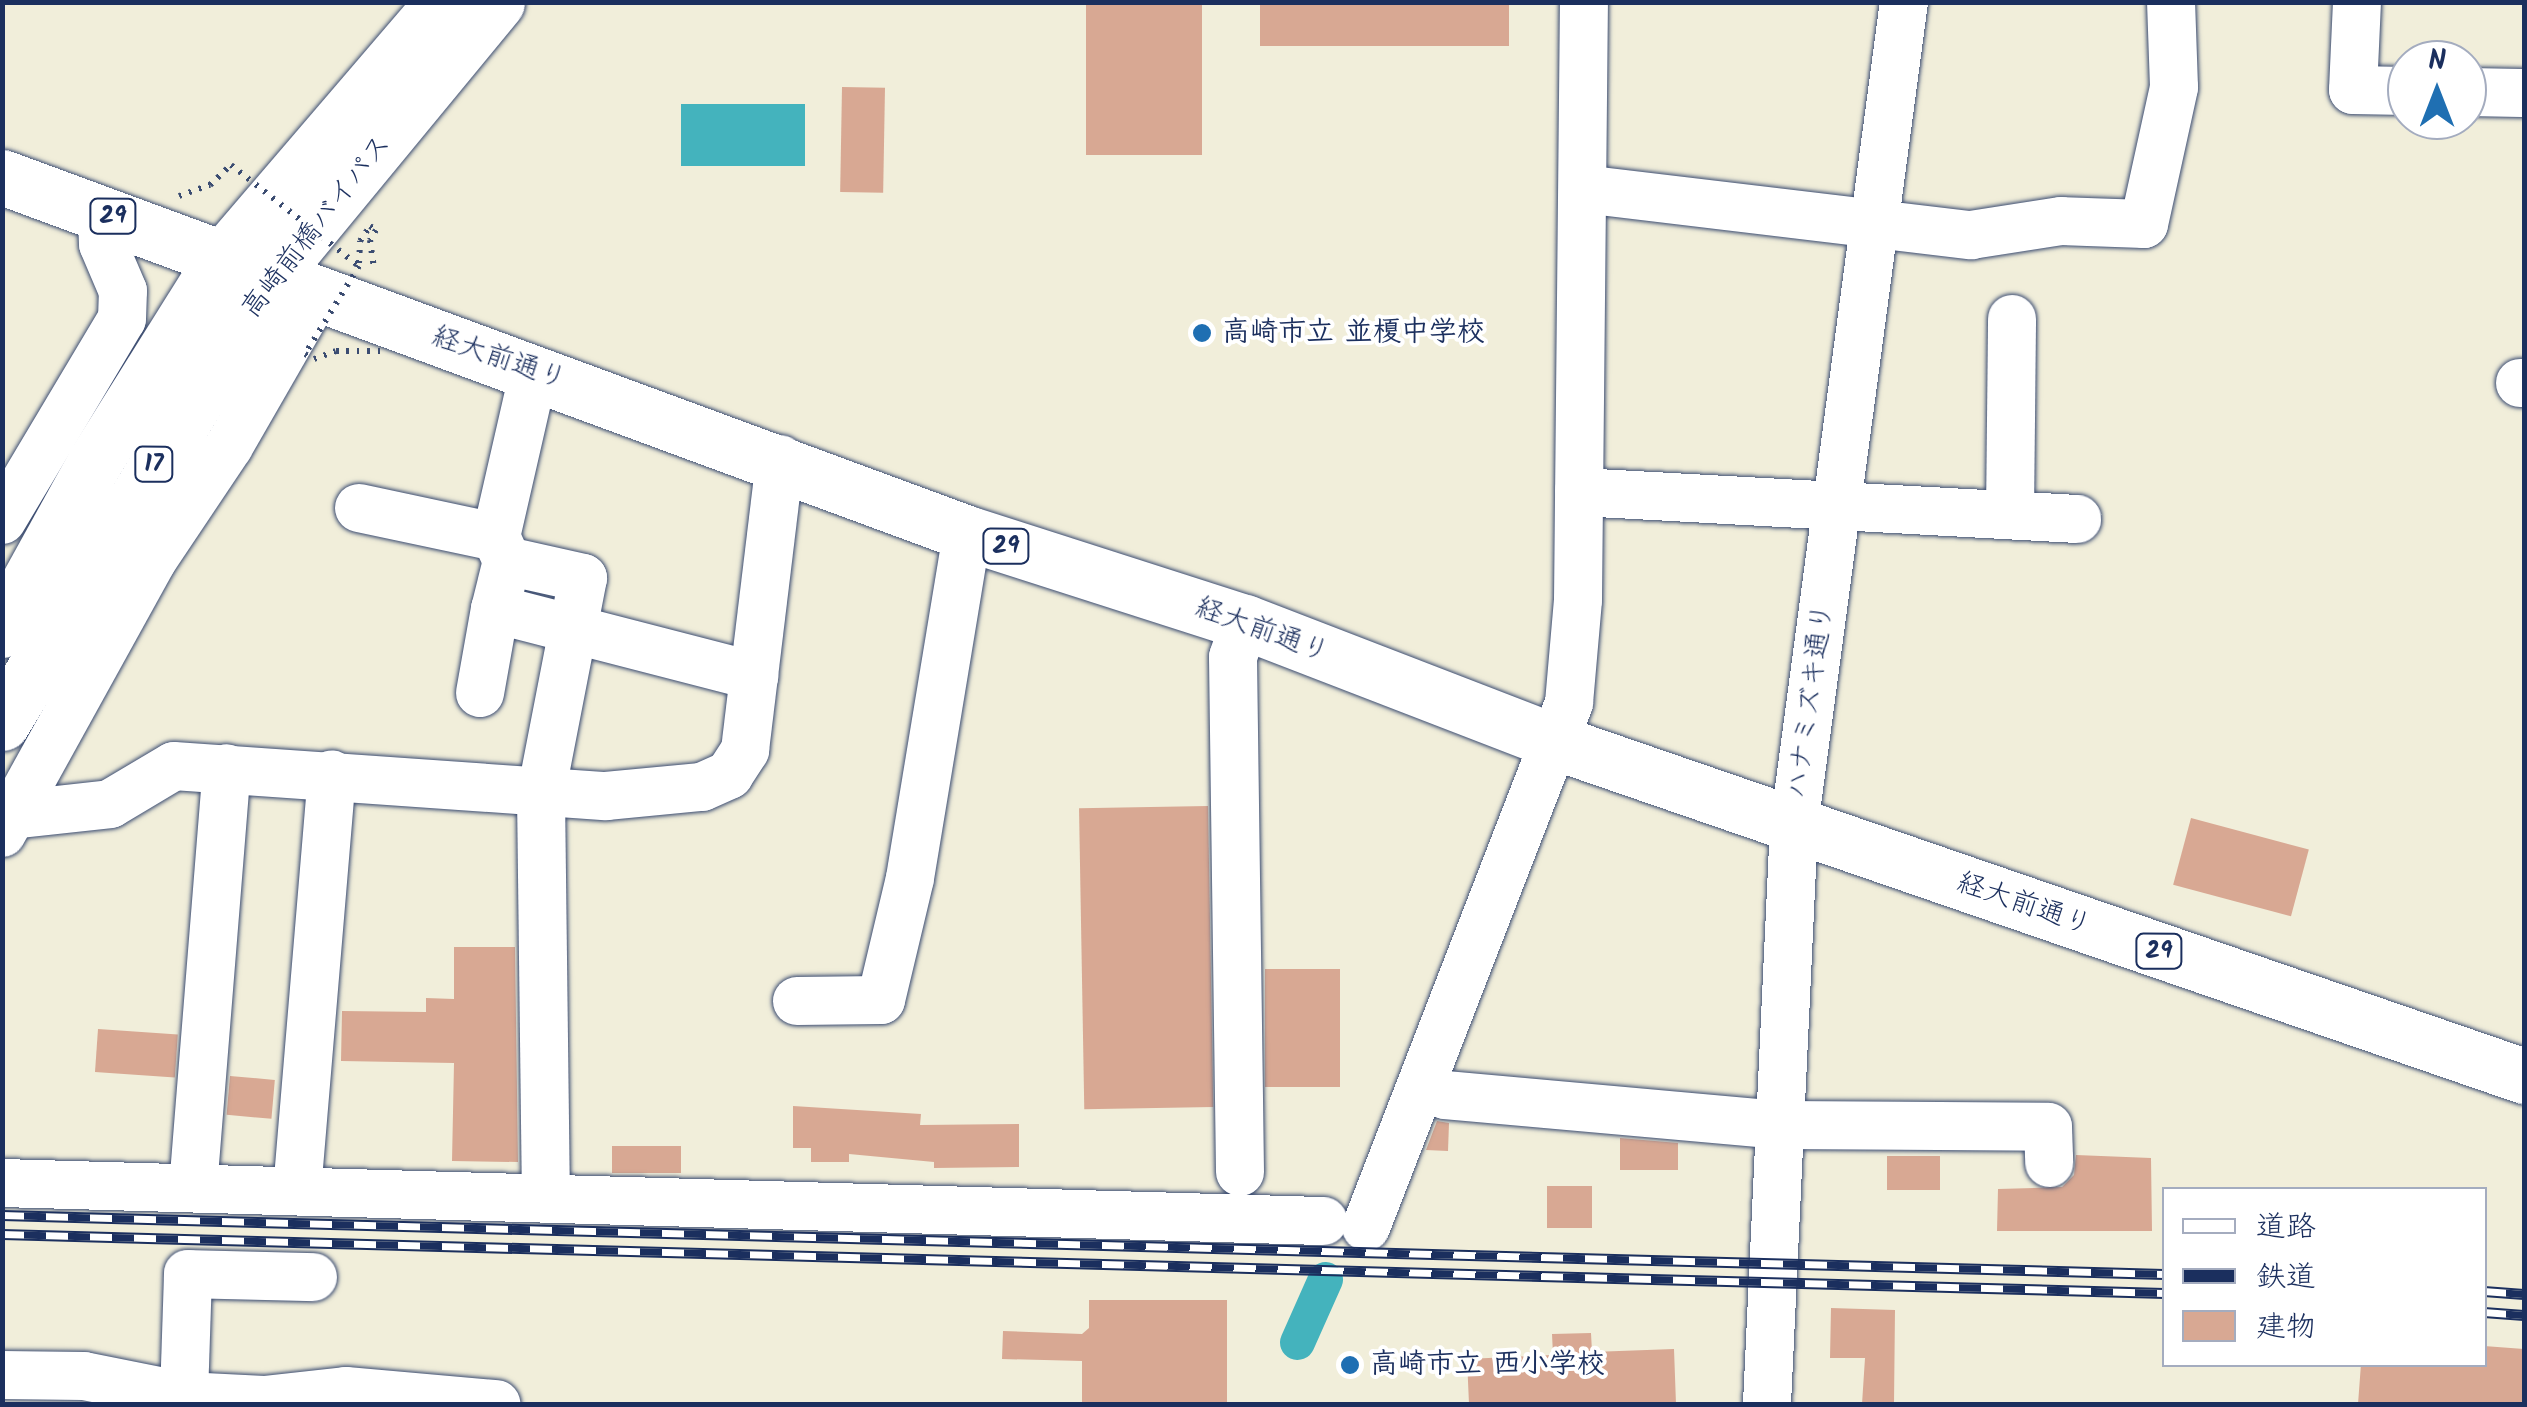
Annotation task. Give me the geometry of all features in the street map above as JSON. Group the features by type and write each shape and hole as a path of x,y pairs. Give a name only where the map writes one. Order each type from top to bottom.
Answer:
{"main road":[{"name":"高崎前橋バイパス","path":"2,723 291,276 443,2"},
{"name":"高崎前橋バイパス","path":"2,630 94,463 291,276 498,2"},
{"name":"経大前通り","path":"2,177 291,276 967,533 1245,622 1558,742 1794,826 2524,1076"}],"street":[{"path":"2,1182 1345,1224 1424,1086 1558,742 1571,686 1579,492 1584,2"},
{"name":"ハナミズキ通り","path":"1767,1404 1794,826 1904,2"},
{"path":"1583,188 1971,235 2061,221 2144,224 2174,86 2171,2"},
{"path":"2357,2 2353,90 2387,91"},
{"path":"2487,93 2524,94"},
{"path":"2,520 122,319 123,291 103,244 102,212"},
{"path":"5,822 152,561 229,446 291,276"},
{"path":"2010,515 2012,320"},
{"path":"480,693 534,371"},
{"path":"5,822 110,804 174,766 332,774 540,794 702,787 730,775 745,750 780,459"},
{"path":"1579,492 2077,518"},
{"path":"359,508 502,549 583,578 576,631 540,794 546,1200"},
{"path":"797,1001 881,1000 910,878 967,533"},
{"path":"495,610 756,676"},
{"path":"1240,1172 1233,657 1245,622"},
{"path":"193,1188 228,768"},
{"path":"298,1191 332,774"},
{"path":"1424,1086 1444,1095 2048,1145"},
{"path":"184,1396 188,1274 313,1276"},
{"path":"2,1374 84,1376 184,1396 264,1400 346,1391 436,1403 496,1404"}],"path":[{"path":"176,197 210,185 232,165 291,276 305,354 314,360 336,350 386,350"},
{"path":"291,276 360,241 370,226 376,230 370,240 374,273"}],"water":[{"path":"681,104 805,104 805,166 681,166"}],"building":[{"path":"1086,2 1202,2 1202,155 1086,155"},
{"path":"1260,2 1509,2 1509,46 1260,46"},
{"path":"842,87 885,88 883,193 840,192"},
{"path":"1208,806 1213,1107 1084,1109 1079,808"},
{"path":"2191,818 2309,850 2291,916 2173,885"},
{"path":"454,947 515,947 518,1162 452,1161 454,1063 341,1061 342,1011 426,1012 426,998 454,999"},
{"path":"1265,969 1340,969 1340,1087 1265,1087"},
{"path":"98,1029 178,1035 175,1077 95,1072"},
{"path":"230,1076 275,1080 271,1119 227,1115"},
{"path":"793,1106 921,1114 920,1125 1019,1124 1019,1167 934,1168 934,1162 849,1154 849,1162 811,1162 811,1148 793,1148"},
{"path":"1437,1121 1449,1123 1448,1151 1426,1150"},
{"path":"1620,1138 1678,1143 1678,1170 1620,1170"},
{"path":"612,1146 681,1146 681,1173 612,1173"},
{"path":"2076,1155 2151,1158 2152,1231 1997,1231 1998,1189 2062,1187 2074,1175"},
{"path":"1887,1156 1940,1156 1940,1190 1887,1190"},
{"path":"1547,1186 1592,1186 1592,1228 1547,1228"},
{"path":"1089,1300 1227,1300 1227,1404 1082,1404 1082,1361 1002,1359 1003,1331 1082,1334 1089,1328"},
{"path":"1831,1308 1895,1310 1894,1404 1862,1404 1865,1358 1830,1358"},
{"path":"1591,1333 1592,1352 1674,1349 1676,1404 1469,1404 1467,1359 1553,1355 1552,1334"},
{"path":"2487,1346 2524,1349 2524,1404 2358,1404 2361,1367 2487,1367"}],"waterway":[{"path":"1297,1342 1325,1279"}],"railway":[{"path":"2,1215 2162,1274"},
{"path":"2,1234 2162,1293"},
{"path":"2487,1291 2524,1294"},
{"path":"2487,1312 2524,1315"}],"place":[{"name":"高崎市立 並榎中学校","path":"1202,333"},
{"name":"高崎市立 西小学校","path":"1350,1365"}]}
